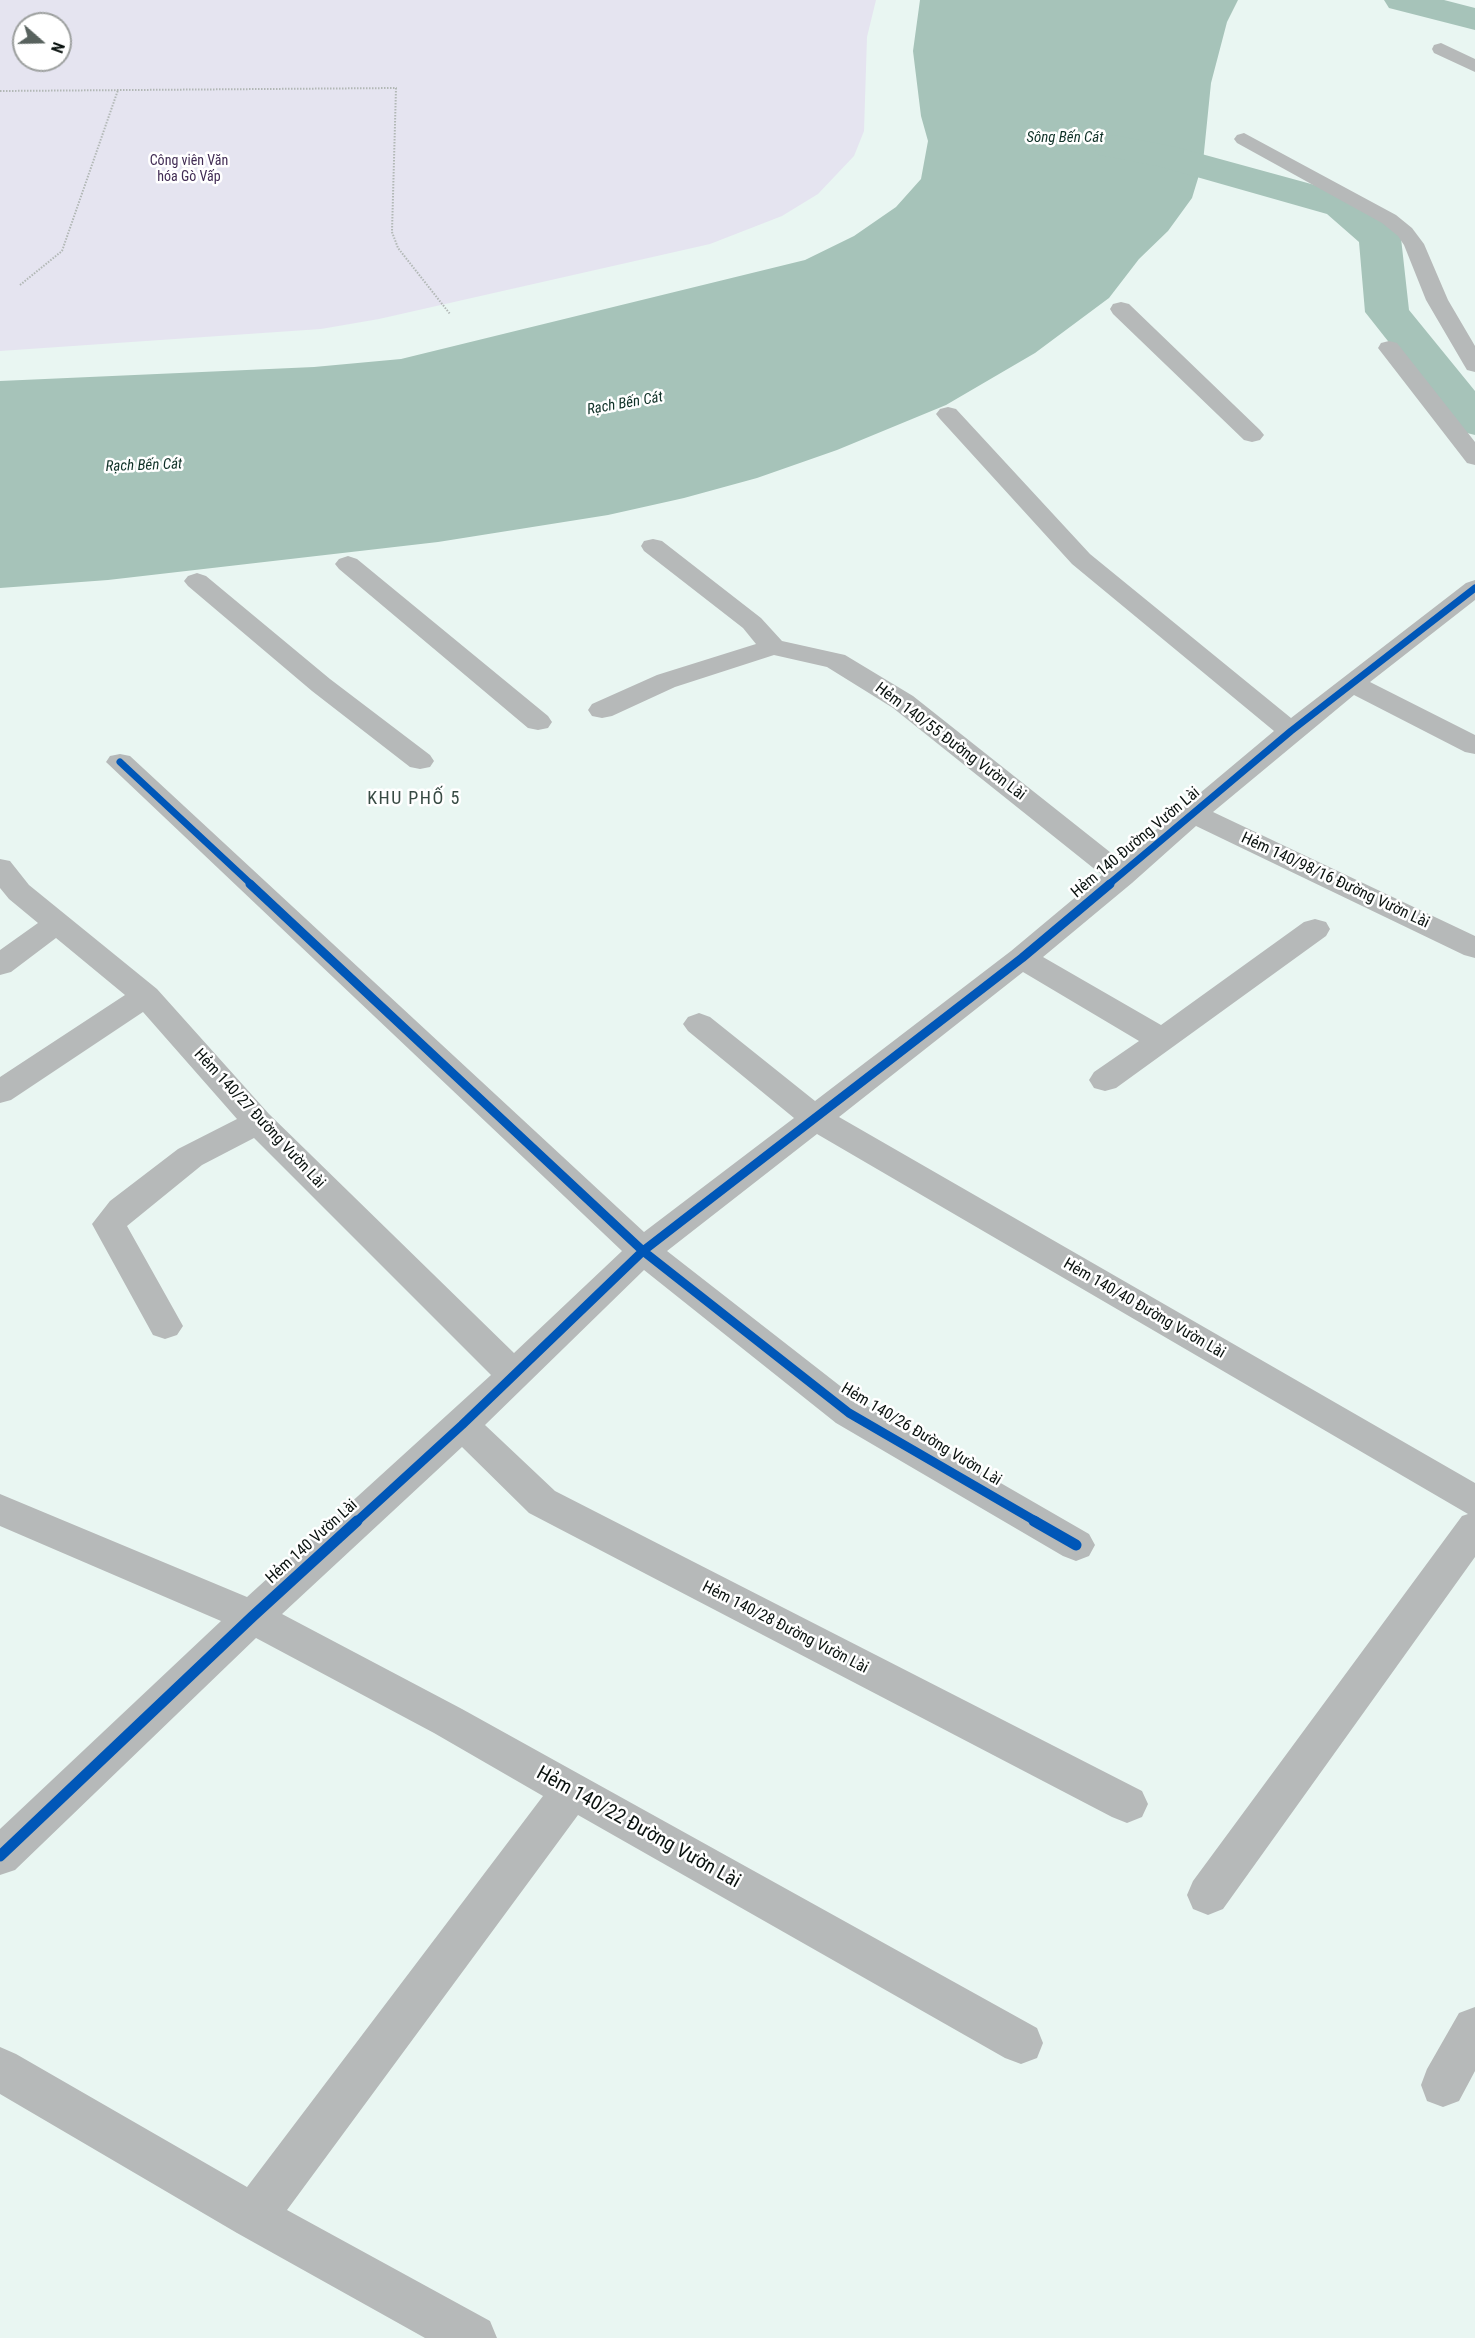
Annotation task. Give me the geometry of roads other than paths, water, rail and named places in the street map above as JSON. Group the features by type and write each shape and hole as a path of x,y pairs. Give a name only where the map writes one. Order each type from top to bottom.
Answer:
{"street":[{"path":"1442,49 1475,66"},
{"path":"1244,139 1389,219 1405,232 1414,244 1437,300 1475,365"},
{"path":"1121,309 1252,435"},
{"path":"1389,348 1475,458"},
{"path":"948,414 1081,559 1291,731"},
{"path":"602,710 666,681 773,647 752,623 653,546"},
{"path":"348,564 538,722"},
{"path":"197,581 321,685 420,761"},
{"name":"Hẻm 140 Đường Vườn Lài","path":"644,1251 1022,958 1122,876 1291,731 1475,588"},
{"name":"Hẻm 140/55 Đường Vườn Lài","path":"773,647 836,661 903,702 1122,876"},
{"path":"1353,684 1475,747"},
{"name":"Hẻm 140/26 Đường Vườn Lài","path":"120,762 644,1251 849,1413 1076,1545"},
{"name":"Hẻm 140/98/16 Đường Vườn Lài","path":"1194,814 1475,948"},
{"name":"Hẻm 140/27 Đường Vườn Lài","path":"0,868 19,892 146,996 258,1122 514,1376"},
{"path":"0,965 57,923"},
{"path":"1105,1080 1315,929"},
{"path":"1022,958 1162,1040"},
{"path":"0,1092 146,996"},
{"name":"Hẻm 140/40 Đường Vườn Lài","path":"699,1024 814,1117 1475,1501"},
{"path":"165,1326 109,1224 122,1210 190,1157 258,1122"},
{"name":"Hẻm 140 Vườn Lài","path":"0,1856 252,1617 462,1425 644,1251"},
{"name":"Hẻm 140/28 Đường Vườn Lài","path":"462,1425 542,1502 1127,1804"},
{"name":"Hẻm 140/22 Đường Vườn Lài","path":"0,1509 252,1617 448,1721 1021,2043"},
{"path":"1208,1895 1475,1527"},
{"path":"252,2217 572,1791"},
{"path":"1443,2085 1475,2028"},
{"path":"0,2069 252,2217 473,2338"}],"water":[{"name":"Sông Bến Cát","path":"920,0 1238,0 1227,22 1211,83 1203,162 1192,198 1168,231 1139,259 1109,298 1035,353 946,405 837,450 757,478 684,498 608,515 438,542 108,580 0,588 0,381 314,367 401,359 805,260 854,236 896,207 921,179 928,141 921,116 913,51"}],"waterway":[{"path":"1402,0 1475,19"},
{"path":"1113,147 1162,155 1341,205 1380,238 1387,312 1475,421"}],"district":[{"name":"KHU PHỐ 5","path":"414,799"}],"park label":[{"name":"Công viên Văn hóa Gò Vấp","path":"189,170"}],"water label":[{"name":"Rạch Bến Cát","path":"625,404"},
{"name":"Rạch Bến Cát","path":"144,466"}]}
